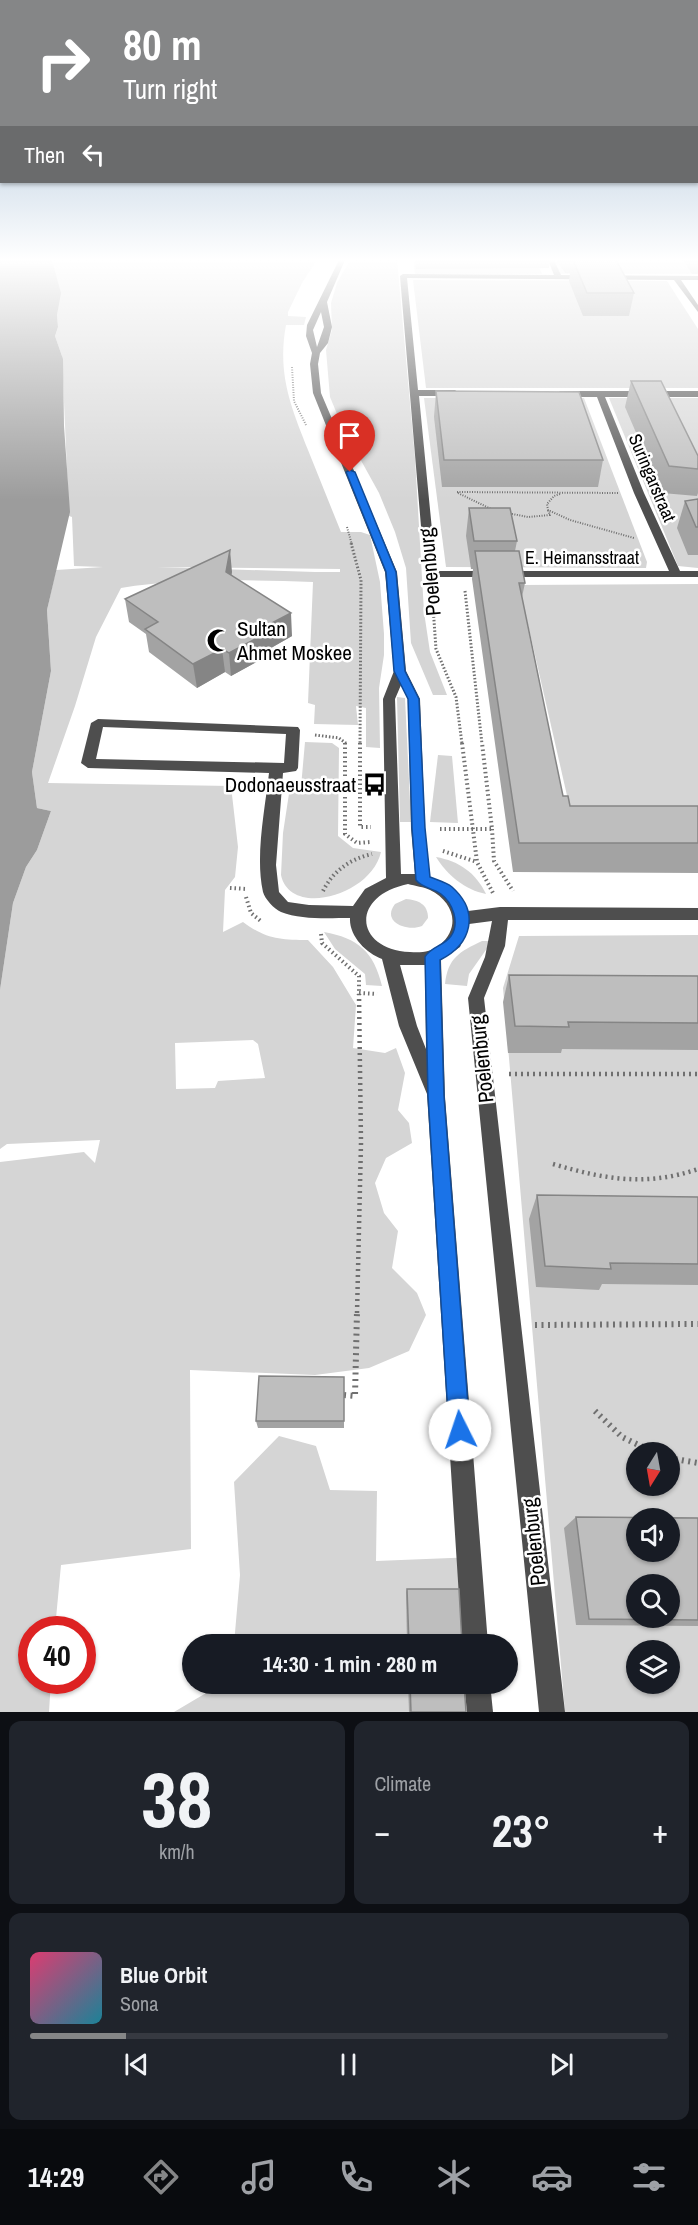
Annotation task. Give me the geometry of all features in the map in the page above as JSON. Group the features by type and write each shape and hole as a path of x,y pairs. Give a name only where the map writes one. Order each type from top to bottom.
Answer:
{"street":[{"name":"Poelenburg","path":"311,340 316,353"},
{"name":"Poelenburg","path":"325,340 316,353 314,364 317,393 391,572 400,671 414,699 418,828 423,880"},
{"name":"Poelenburg","path":"409,340 431,574"},
{"path":"414,393 463,393"},
{"path":"554,393 698,394"},
{"name":"Suringarstraat","path":"600,394 639,493 676,574"},
{"name":"E. Heimansstraat","path":"431,574 698,574"},
{"name":"Poelenburg","path":"393,880 389,699 400,671"},
{"path":"98,723 293,730 291,768 276,768 88,763 98,723"},
{"path":"276,768 268,865 271,894 284,907 309,911 358,912"},
{"path":"393,880 423,880 446,890 460,907 462,929 448,949 433,957 406,960 389,956 375,948 364,937 359,925 358,912 362,901 370,891 393,880"},
{"name":"Poelenburg","path":"500,913 502,929 476,998 552,1712"},
{"path":"462,918 500,913 698,914"},
{"name":"Poelenburg","path":"389,956 408,1026 436,1096"},
{"name":"Poelenburg","path":"433,957 436,1096 474,1634"},
{"path":"478,1694 480,1712"}],"path":[{"path":"292,360 294,401 307,428"},
{"path":"498,510 470,500 457,492 639,493"},
{"path":"506,513 542,518 550,515 547,504 554,496 564,492"},
{"path":"548,510 582,526 634,538"},
{"path":"320,899 326,882 337,872 360,856 374,854 375,827 360,827 361,580 346,520"},
{"name":"Poelenburg","path":"431,574 436,649 456,698 477,862 498,902 500,913"},
{"path":"463,575 494,861 517,897"},
{"path":"430,829 492,829"},
{"path":"230,888 247,889 246,901 251,913 265,924"},
{"path":"311,931 320,932 322,943 359,976 361,1143 355,1396 344,1395"},
{"path":"484,1075 696,1075"},
{"path":"553,1164 598,1177 645,1180 685,1174 698,1168"},
{"path":"511,1325 698,1324"},
{"path":"596,1411 622,1437 632,1442"},
{"path":"680,1460 698,1463"}],"shaded area":[{"path":"0,340 56,340 63,359 64,426 70,512 47,610 51,671 32,772 37,808 51,811 37,850 26,867 13,903 0,990"},
{"path":"56,340 284,340 283,359 291,404 341,532 361,532 370,535 380,582 384,634 384,655 379,688 380,748 366,747 366,708 356,706 358,725 314,724 315,705 308,703 313,582 217,580 145,585 121,588 96,637 48,783 231,786 238,847 235,877 225,890 223,932 243,922 266,935 289,940 308,940 333,967 356,1005 353,1048 385,1053 396,1048 405,1073 398,1110 409,1123 412,1143 386,1158 375,1183 384,1213 398,1231 392,1268 417,1293 426,1315 409,1351 369,1368 315,1375 190,1370 191,1549 61,1565 56,1616 18,1616 18,1694 50,1694 49,1712 0,1712 0,1162 84,1152 95,1163 100,1140 7,1144 0,1149 0,990 13,903 26,867 37,850 51,811 37,808 32,772 51,671 47,610 56,570 103,567 74,566 72,517 69,516 62,356","holes":["157,567 340,569 340,572 315,572","253,1040 258,1044 265,1078 218,1081 215,1088 176,1089 175,1043"]},
{"path":"329,340 404,340 415,458 424,612 430,652 447,695 433,695 411,643 406,568 395,532 379,493 342,426 330,397 326,350"},
{"path":"420,340 698,340 698,388 426,388"},
{"path":"424,398 584,398 647,562 646,568 446,567"},
{"path":"609,398 698,398 698,568 678,566"},
{"path":"698,584 698,836 576,835 519,585"},
{"path":"397,697 405,698 411,822 400,822"},
{"path":"305,742 332,743 339,748 338,836 353,848 381,852 374,867 362,880 347,890 331,896 314,898 299,896 287,888 281,875 283,833 290,787 301,787"},
{"path":"438,755 452,756 458,823 430,822"},
{"path":"436,857 466,869 486,894 457,881"},
{"path":"406,899 418,902 426,909 428,918 422,926 409,928 393,920 391,916 395,904"},
{"path":"324,932 346,938 363,948 379,974 382,986 366,985 365,974 335,949"},
{"path":"698,935 698,1712 565,1712 503,988 519,936"},
{"path":"482,941 488,941 488,947 469,974 467,986 445,984 449,968 456,957"},
{"path":"279,1436 316,1446 330,1490 377,1491 376,1561 476,1557 481,1634 235,1634 240,1575 234,1482"},
{"path":"204,1694 486,1694 487,1712 174,1712"}],"building":[{"path":"631,381 661,381 698,456 698,469 669,466"},
{"path":"436,391 579,392 603,460 444,460"},
{"path":"698,499 698,527 696,527 685,501"},
{"path":"469,508 510,508 517,541 474,541"},
{"path":"230,550 226,572 291,613 264,627 270,631 229,653 222,649 193,664 145,629 158,622 125,599"},
{"path":"475,551 519,551 525,583 519,583 563,796 568,796 570,806 698,806 698,843 519,843"},
{"path":"509,975 698,976 698,1023 568,1022 569,1027 515,1026"},
{"path":"537,1195 698,1197 698,1264 610,1263 611,1269 545,1266"},
{"path":"259,1376 344,1377 344,1421 256,1421"},
{"path":"576,1517 626,1517 626,1562 680,1562 680,1518 698,1518 698,1620 680,1620 680,1574 626,1574 626,1619 589,1619"},
{"path":"407,1589 459,1589 461,1634 409,1634"},
{"path":"410,1694 465,1694 466,1712 411,1712"}],"place":[{"name":"Sultan Ahmet Moskee","path":"219,641"},
{"name":"Dodonaeusstraat","path":"374,785"}],"route":[{"path":"350,472 391,572 400,671 414,699 418,828 423,880 446,890 460,907 462,918 462,929 456,940 448,949 433,957 436,1096 460,1430"}]}
